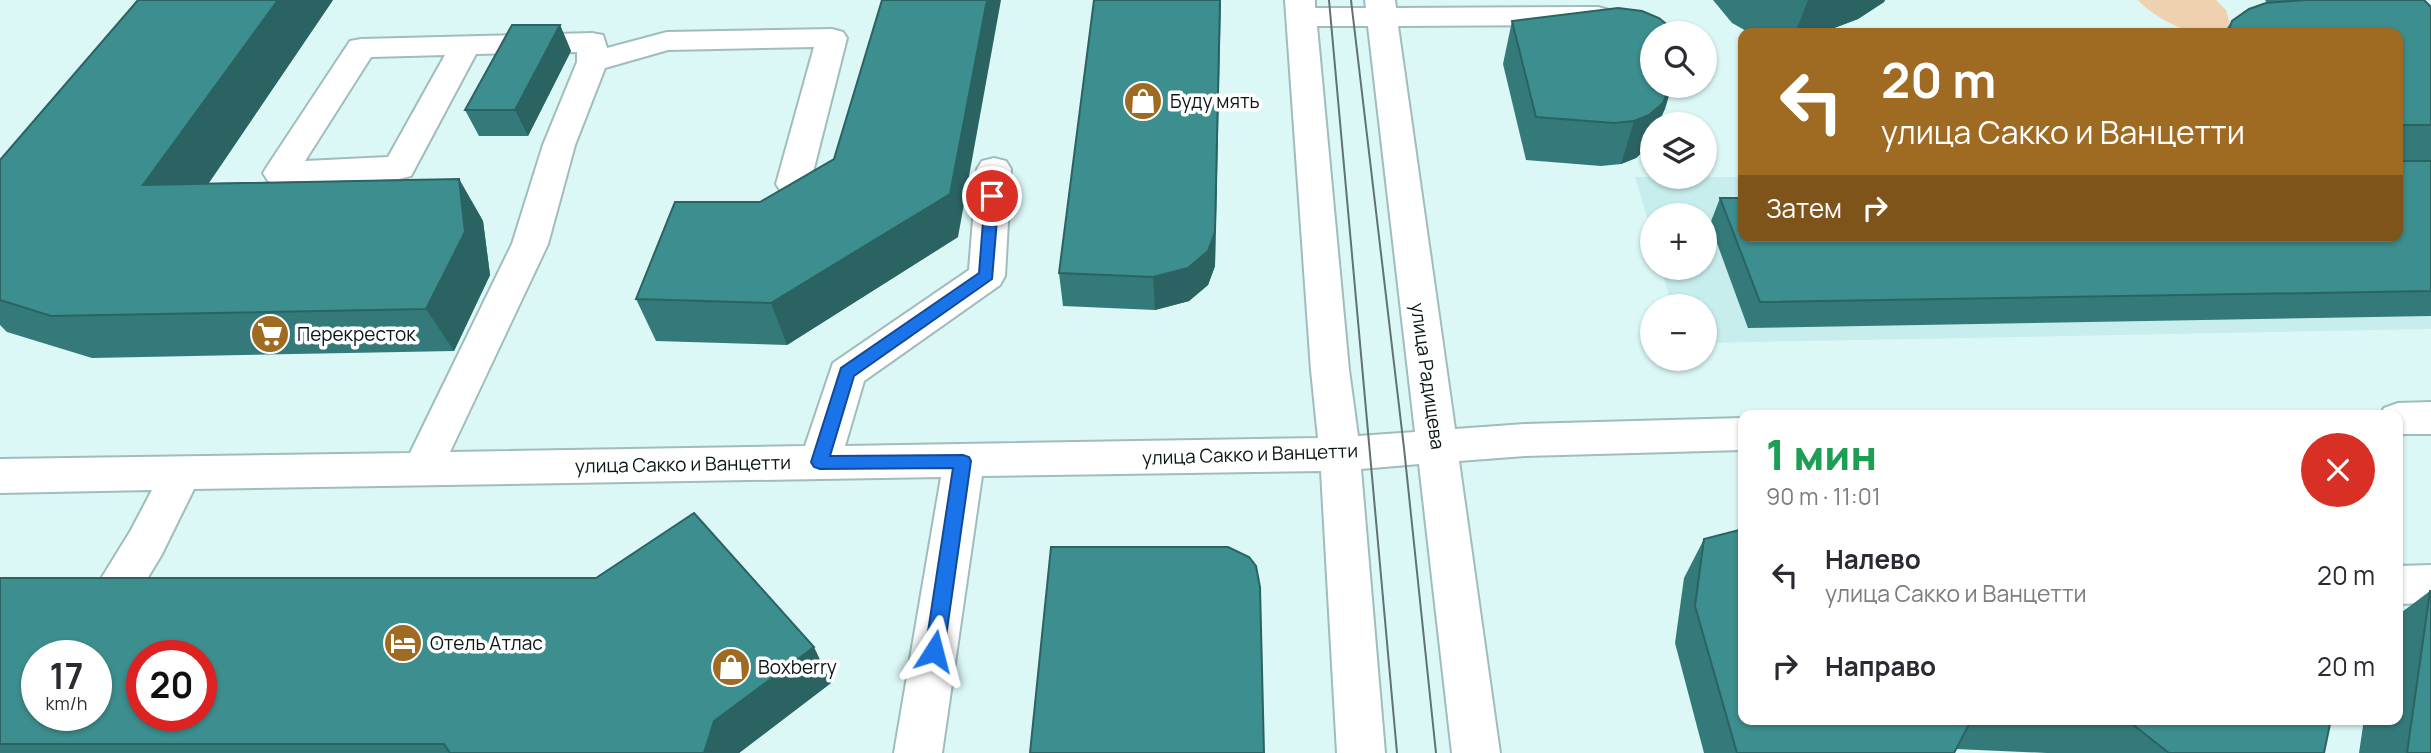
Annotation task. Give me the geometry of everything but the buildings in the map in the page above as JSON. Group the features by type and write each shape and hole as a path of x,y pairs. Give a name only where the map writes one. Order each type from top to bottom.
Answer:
{"street":[{"path":"1361,753 1340,454 1329,356 1301,8 1381,8 1598,16"},
{"name":"улица Радищева","path":"1381,8 1476,753"},
{"path":"593,62 667,41 832,38 793,184"},
{"path":"423,467 530,244 559,145 593,62 592,42 362,48 280,173 398,167 466,46"},
{"path":"820,462 847,373 986,276 994,169"},
{"path":"2403,419 2431,418"},
{"name":"улица Сакко и Ванцетти","path":"0,476 1340,454 1525,440 1738,433"},
{"path":"918,753 963,461"},
{"path":"100,616 146,543 183,471"},
{"path":"2403,585 2431,584"}],"shaded area":[{"path":"2138,0 2216,0 2226,10 2230,23 2224,28 2181,28"},
{"path":"2431,173 2431,329 1717,343 1717,294 1669,294 1664,280 1717,280 1717,203 1643,203 1635,177 1640,177 1640,189 1717,189 1717,177 1738,177 1738,242 2403,242 2403,226"}],"tram line":[{"path":"1329,0 1397,753"},
{"path":"1351,0 1404,448 1436,753"}],"place":[{"name":"Буду мять","path":"1143,101"},
{"name":"Перекресток","path":"270,334"},
{"name":"Отель Атлас","path":"403,643"},
{"name":"Boxberry","path":"731,667"}],"route":[{"path":"934,651 963,461 820,462 847,373 986,276 992,196"}]}
